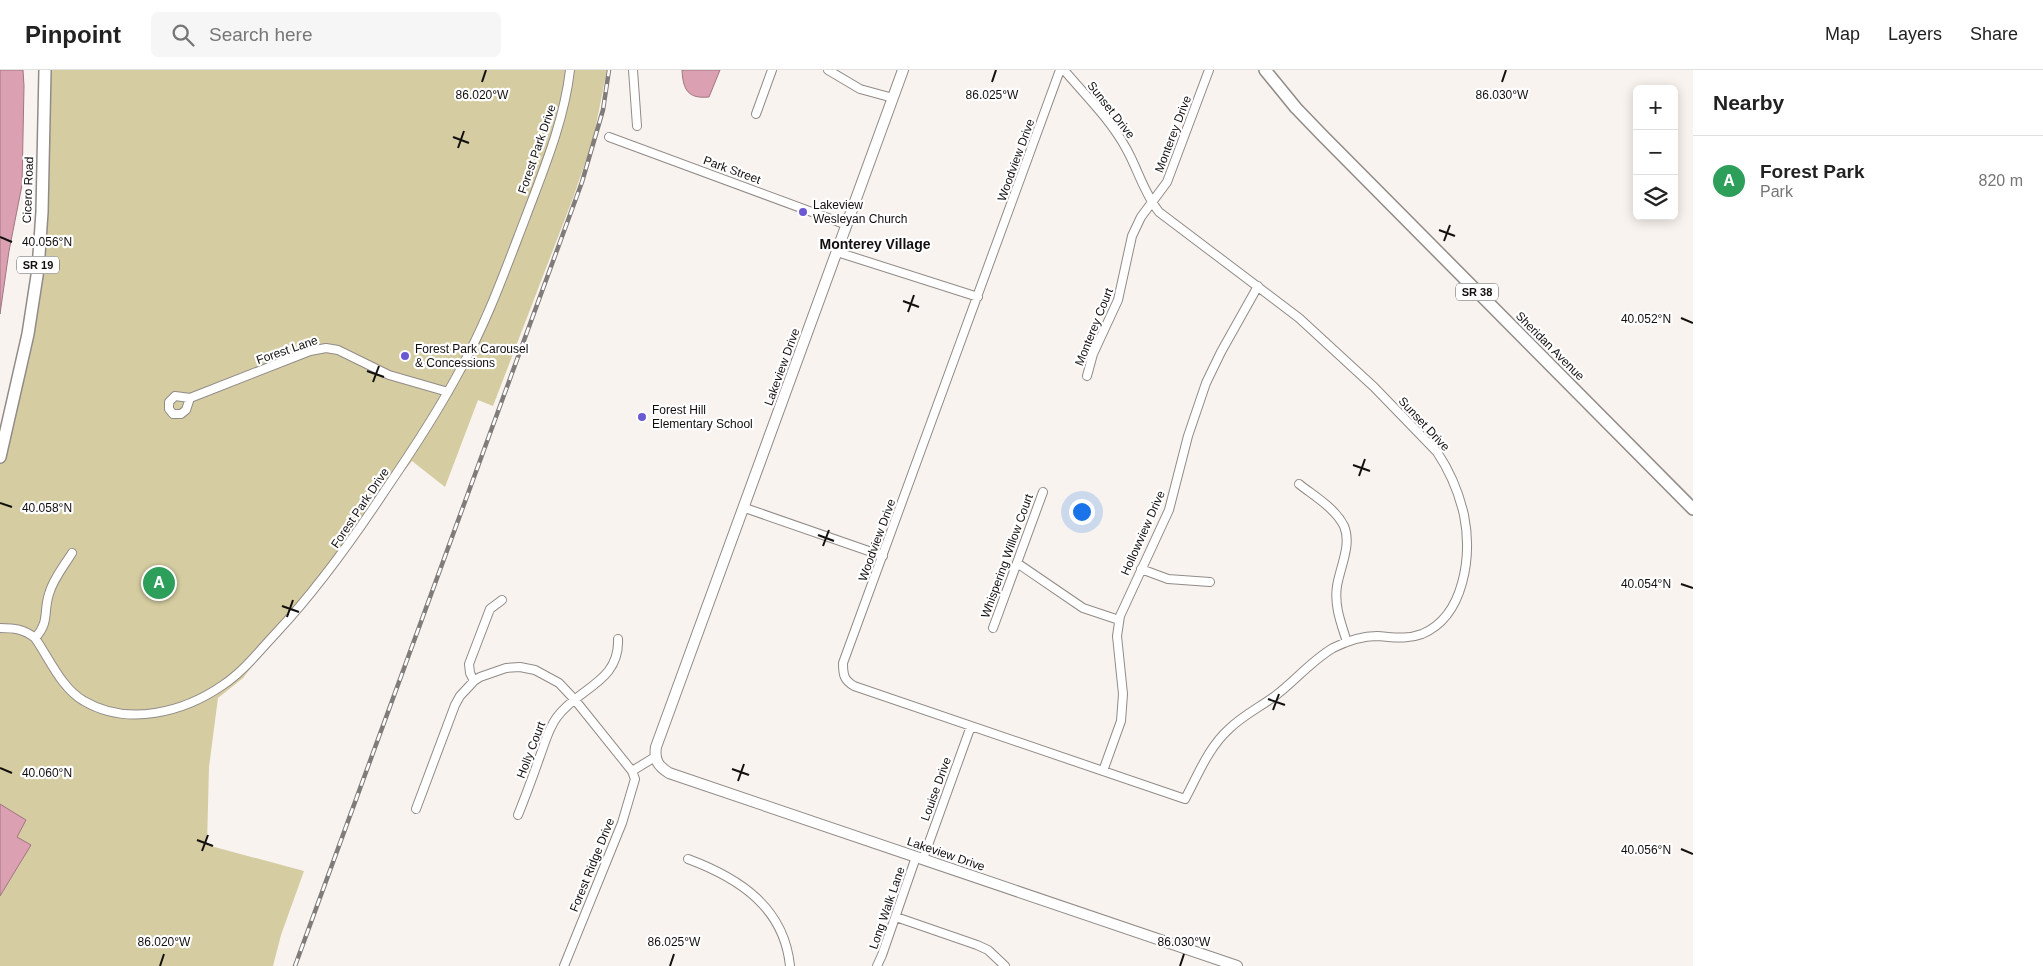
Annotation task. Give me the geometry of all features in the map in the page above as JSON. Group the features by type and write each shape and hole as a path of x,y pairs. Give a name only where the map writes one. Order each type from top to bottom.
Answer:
{"main road":[{"name":"Cicero Road","path":"0,457 28,334 38,269 45,70"},
{"name":"Sheridan Avenue","path":"1265,70 1296,108 1323,136 1693,509"}],"street":[{"name":"Forest Park Drive","path":"35,638 75,694 82,700 109,711 132,714 166,711 192,702 210,693 235,676 318,586 363,525 414,449 460,371 497,289 545,166 561,119 570,70"},
{"path":"633,70 637,126"},
{"path":"756,114 772,70"},
{"path":"829,70 860,89 893,98"},
{"name":"Lakeview Drive","path":"903,70 745,508 656,747 655,757 657,763 669,773 1237,966"},
{"name":"Sunset Drive","path":"1062,70 1115,131 1127,149 1152,202 1169,220 1258,286 1333,348 1429,444 1444,463 1463,513 1467,548 1464,570 1456,598 1446,616 1431,629 1414,637 1366,637 1347,642 1319,657 1276,696 1230,728 1220,738 1208,755 1185,799"},
{"name":"Woodview Drive","path":"1062,70 843,663 842,674 854,686 1185,799"},
{"name":"Monterey Drive","path":"1152,202 1167,182 1177,159 1209,70"},
{"name":"Park Street","path":"608,137 847,225"},
{"name":"Monterey Court","path":"1087,376 1093,354 1118,300 1132,236 1141,217 1152,202"},
{"path":"837,252 978,296"},
{"name":"Hollowview Drive","path":"1104,771 1122,715 1123,694 1117,645 1118,620 1168,510 1188,436 1206,383 1258,286"},
{"name":"Forest Lane","path":"190,398 305,354 326,348 338,350 389,375 413,384 448,392"},
{"path":"1299,484 1337,516 1344,528 1346,548 1337,585 1336,600 1337,610 1347,642"},
{"name":"Whispering Willow Court","path":"993,628 1043,492"},
{"path":"745,508 883,556"},
{"path":"0,628 20,629 35,638 45,623 47,602 51,589 72,553"},
{"path":"1017,564 1083,608 1118,620"},
{"path":"1141,569 1168,579 1210,582"},
{"path":"474,681 470,673 469,664 490,609 502,600"},
{"name":"Holly Court","path":"518,815 553,722 564,709 600,681 613,665 619,649 618,639"},
{"path":"416,808 455,705 474,681 500,669 520,667 542,672 553,678 575,700 632,771 655,757"},
{"name":"Louise Drive","path":"920,858 971,726"},
{"name":"Forest Ridge Drive","path":"564,966 622,823 635,779 632,771"},
{"name":"Long Walk Lane","path":"877,966 920,858"},
{"path":"688,859 727,875 757,897 778,927 786,945 790,966"},
{"path":"896,917 977,945 988,950 1005,966"}],"shaded area":[{"path":"0,70 23,70 24,86 22,185 9,251 0,314"},
{"path":"45,70 607,70 593,140 573,198 493,406 478,400 445,487 412,461 243,678 218,698 209,767 207,845 304,871 281,935 273,966 0,966 0,435 21,371 40,240"},
{"path":"682,70 720,70 709,97 691,95 688,92 685,88"},
{"path":"0,804 26,820 17,837 31,845 0,896"}],"railway":[{"path":"295,966 582,182 603,110 609,70"}],"place":[{"name":"Lakeview Wesleyan Church","path":"803,212"},
{"name":"Forest Park Carousel & Concessions","path":"405,356"},
{"name":"Forest Hill Elementary School","path":"642,417"},
{"name":"Forest Park","path":"159,583"}],"district":[{"name":"Monterey Village","path":"875,244"}]}
